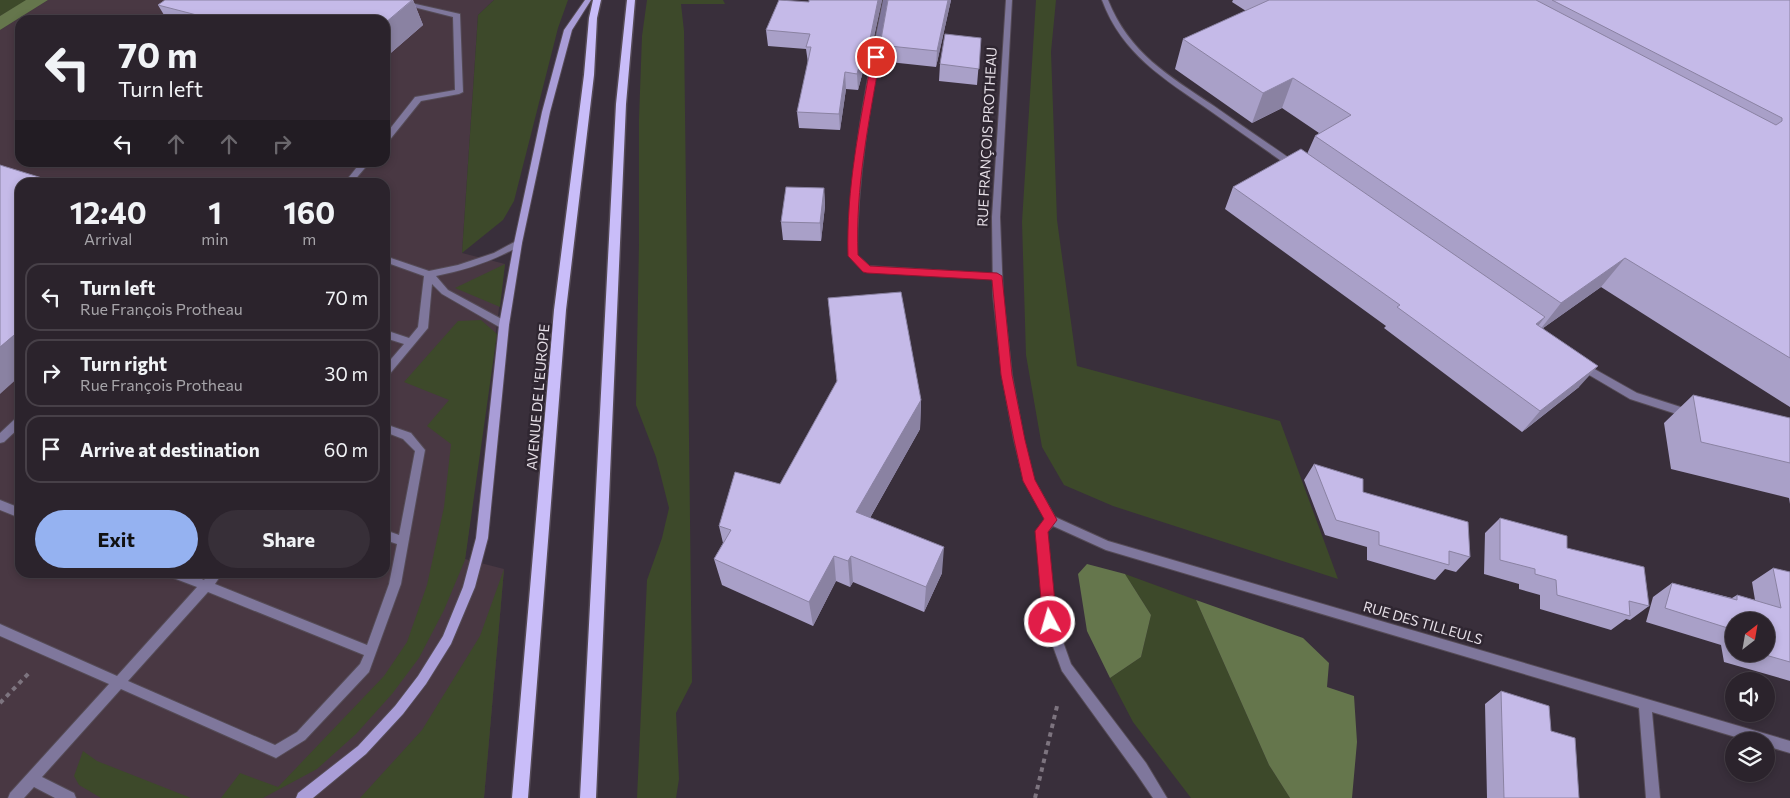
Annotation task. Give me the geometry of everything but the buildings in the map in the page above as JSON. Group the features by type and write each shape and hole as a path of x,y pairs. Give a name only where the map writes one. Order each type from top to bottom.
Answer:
{"main road":[{"name":"AVENUE DE L'EUROPE","path":"520,798 560,310 589,75 593,18 597,0"},
{"path":"588,798 621,104 631,0"}],"street":[{"path":"389,0 457,16 459,92 418,99 390,134"},
{"path":"303,798 362,750 405,702 422,680 447,640 470,587 482,538 504,325 518,243 546,112 568,30 588,0"},
{"path":"886,0 859,152 852,224 853,256 867,269 997,276"},
{"name":"RUE FRANÇOIS PROTHEAU","path":"1009,0 996,216 997,276 1007,375 1019,440 1029,481 1051,520"},
{"path":"1105,0 1120,31 1141,56 1164,75 1301,171"},
{"path":"352,178 362,167"},
{"path":"430,274 459,268 489,257 518,243"},
{"path":"390,260 430,274 445,292 504,325"},
{"path":"390,367 423,328 430,274"},
{"path":"390,336 411,342"},
{"path":"1577,363 1634,396 1699,416"},
{"path":"0,439 15,426"},
{"path":"0,630 276,752 301,736 314,723 365,668 371,652 395,584 420,450 407,436 390,430"},
{"path":"0,505 15,511"},
{"path":"1051,520 1041,531 1045,575 1050,622 1066,668 1141,768 1160,798"},
{"name":"RUE DES TILLEULS","path":"1051,520 1106,545 1790,747"},
{"path":"390,537 403,541"},
{"path":"187,578 371,652"},
{"path":"15,798 213,578"},
{"path":"1645,704 1653,798"},
{"path":"32,779 69,798"}],"path":[{"path":"0,703 48,652"},
{"path":"1035,798 1066,668"}],"shaded area":[{"path":"48,0 494,0 478,15 462,253 505,264 465,559 504,569 484,798 0,798 0,30 15,21 15,167 390,167 390,15 24,15"}],"green space":[{"path":"0,0 26,0 26,1 0,16"},
{"path":"26,0 48,0 24,15 15,15 15,21 0,30 0,16"},
{"path":"494,0 568,0 558,28 514,201 503,220 462,253 478,15"},
{"path":"647,0 723,0 725,4 681,4 684,31 692,682 676,713 679,779 676,798 637,798 647,580 662,538 669,508 656,457 636,405 639,119 642,36"},
{"path":"1036,0 1056,0 1051,52 1057,220 1077,366 1280,421 1338,579 1113,506 1064,485 1042,447 1026,355 1022,222"},
{"path":"505,264 500,307 455,288"},
{"path":"481,320 497,334 465,560 444,610 419,658 392,694 356,734 317,769 263,798 221,798 240,773 278,787 384,676 407,642 427,585 444,507 451,444 427,426 449,400 404,382 458,321"},
{"path":"1087,564 1125,574 1151,615 1141,657 1110,678 1087,631 1078,574"},
{"path":"504,569 484,798 360,798 422,730 480,636"},
{"path":"1125,574 1196,600 1269,765 1290,798 1191,798 1133,722 1110,678 1141,657 1151,615"},
{"path":"1196,600 1303,638 1329,663 1327,687 1354,696 1357,742 1352,798 1290,798 1269,765"},
{"path":"83,751 97,761 191,798 101,798 79,785 74,776"}],"route":[{"path":"876,57 859,152 852,224 853,256 867,269 997,276 1007,375 1019,440 1029,481 1051,520 1041,531 1050,622"}]}
